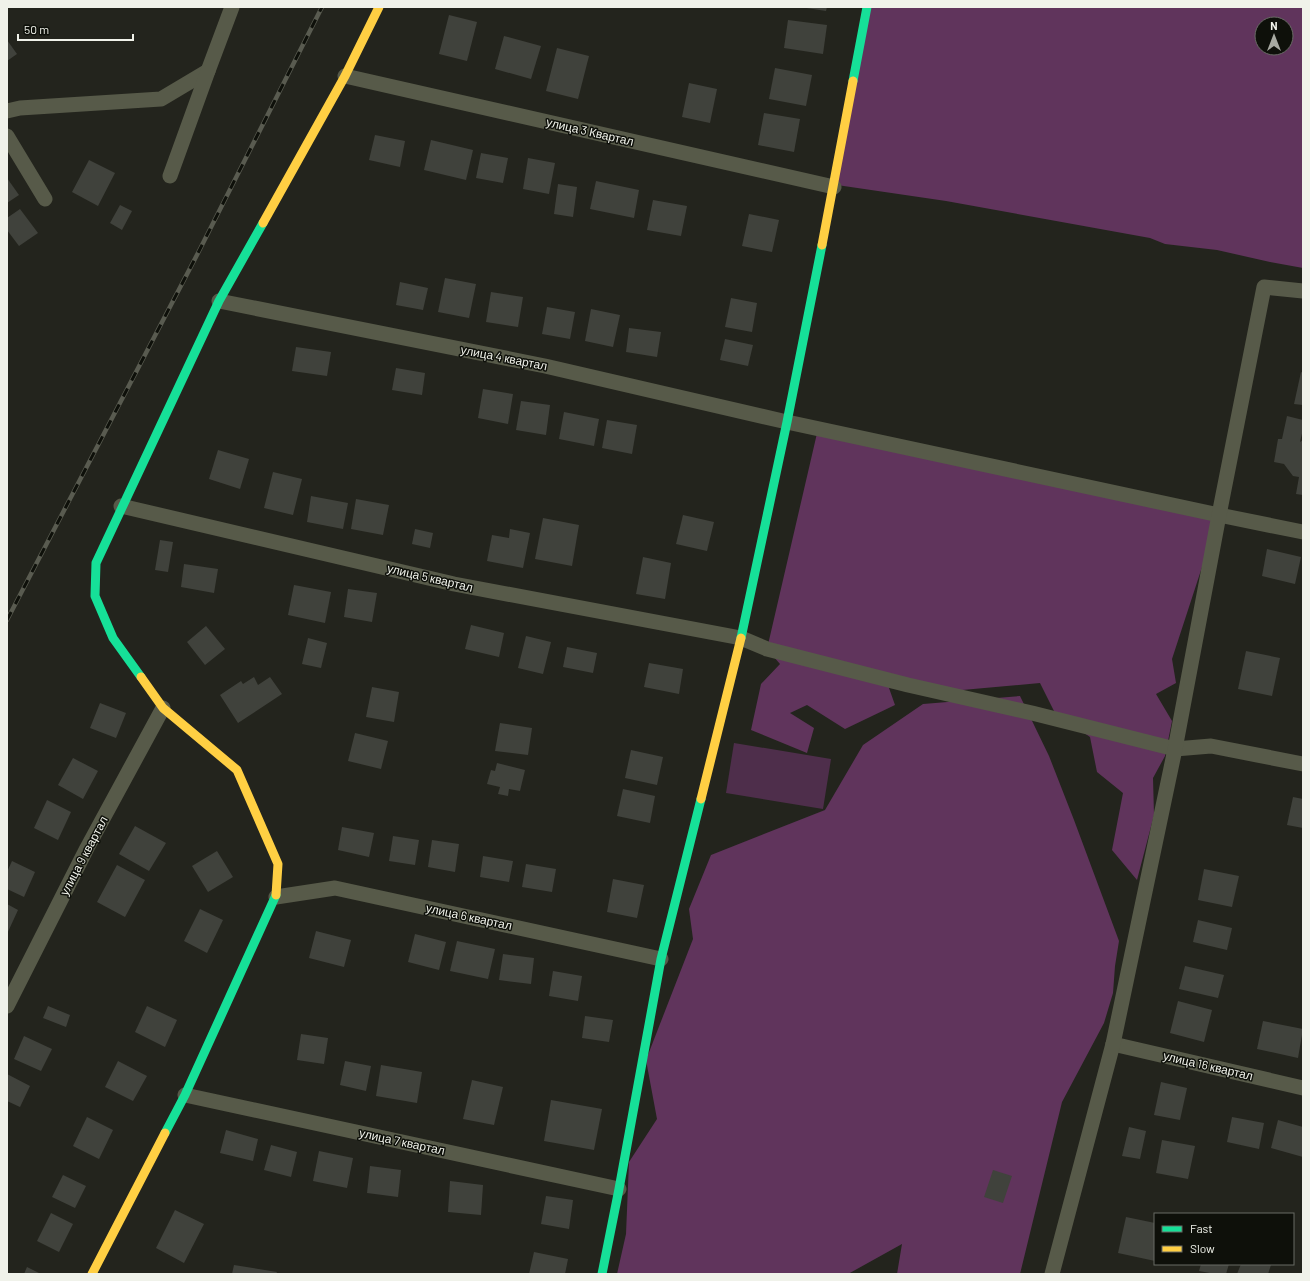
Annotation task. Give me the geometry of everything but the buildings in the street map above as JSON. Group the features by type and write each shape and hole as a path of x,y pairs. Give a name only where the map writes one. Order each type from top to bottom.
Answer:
{"street":[{"path":"170,176 232,7"},
{"path":"92,1274 185,1095 276,897 278,864 237,770 163,708 114,638 95,596 96,563 121,506 219,301 345,76 379,7"},
{"path":"602,1274 661,959 741,638 787,422 834,187 867,7"},
{"path":"7,110 161,99 208,71"},
{"name":"улица 3 Квартал","path":"345,76 834,187"},
{"path":"7,136 45,199"},
{"path":"1052,1274 1113,1044 1175,749 1264,287 1303,291"},
{"name":"улица 4 квартал","path":"219,301 545,366 787,422 1303,532"},
{"name":"улица 5 квартал","path":"121,506 454,584 741,638 767,650 908,685 1032,713 1175,749 1211,746 1303,764"},
{"name":"улица 9 квартал","path":"7,1006 87,848 163,708"},
{"name":"улица 6 квартал","path":"276,897 335,888 661,959"},
{"name":"улица 16 квартал","path":"1113,1044 1303,1088"},
{"name":"улица 7 квартал","path":"185,1095 619,1189"}],"shaded area":[{"path":"865,7 1303,7 1303,268 1217,250 1165,244 1150,238 946,201 837,185"},
{"path":"818,429 1219,515 1172,659 1176,683 1156,694 1172,721 1165,756 1153,778 1154,815 1137,880 1112,850 1123,793 1097,772 1090,737 1055,713 1040,683 951,691 889,688 895,705 845,729 807,705 790,713 814,728 807,753 751,730 761,684 780,664 767,649"},
{"path":"1020,696 1049,756 1119,941 1113,993 1104,1023 1062,1102 1020,1274 897,1274 902,1244 848,1274 617,1274 626,1234 629,1162 657,1119 646,1060 693,939 689,909 711,855 825,810 863,745 923,704"},
{"path":"734,743 831,759 823,809 726,793"}],"railway":[{"path":"7,620 198,253 322,7"}],"traffic: fast":[{"path":"853,81 867,7"},
{"path":"141,677 113,638 95,596 96,563 219,301 263,223"},
{"path":"741,638 787,422 822,245"},
{"path":"602,1274 661,959 701,799"},
{"path":"165,1133 185,1095 276,895"}],"traffic: slow":[{"path":"263,223 345,76 379,7"},
{"path":"822,245 853,81"},
{"path":"701,799 741,638"},
{"path":"141,677 163,708 237,770 278,864 276,895"},
{"path":"92,1274 165,1133"}]}
